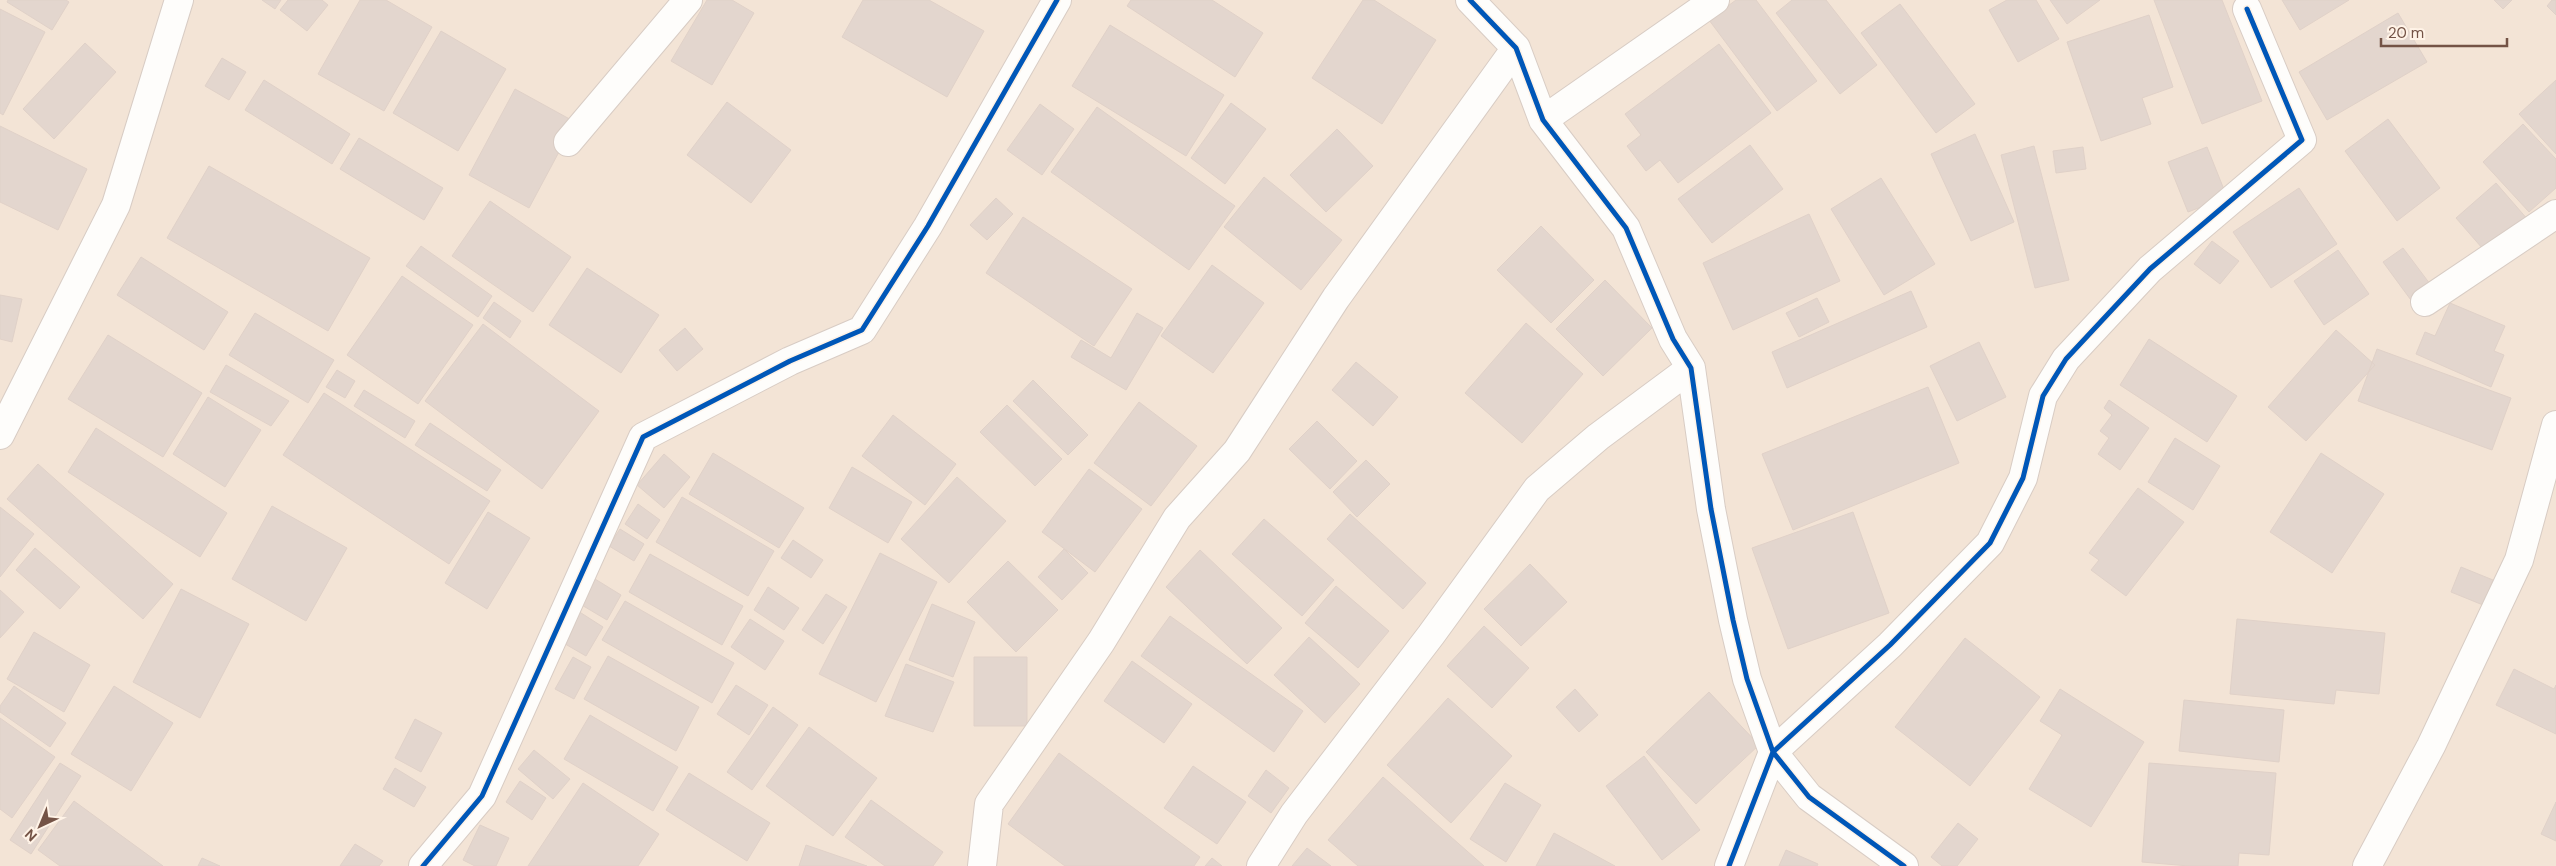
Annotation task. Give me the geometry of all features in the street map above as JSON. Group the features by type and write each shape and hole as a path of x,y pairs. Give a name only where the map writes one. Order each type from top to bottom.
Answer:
{"street":[{"path":"0,435 116,205 179,0"},
{"path":"568,142 688,0"},
{"path":"423,866 482,796 642,438 790,361 862,330 928,226 1057,0"},
{"path":"1470,0 1516,48 1543,120 1626,228 1673,339 1690,368 1711,509 1733,620 1747,679 1773,752 1810,797 1860,836 1904,866"},
{"path":"1543,120 1715,0"},
{"path":"1729,866 1773,752 1890,645 1990,542 2023,478 2043,396 2066,359 2150,269 2302,140 2247,9"},
{"path":"982,866 989,804 1101,642 1177,518 1237,451 1336,298 1516,48"},
{"path":"2425,302 2556,214"},
{"path":"1261,866 1294,814 1431,635 1537,489 1598,438 1690,368"},
{"path":"2367,866 2431,746 2519,560 2556,425"}],"shaded area":[{"path":"0,0 2556,0 2556,866 0,866"}],"building":[{"path":"8,0 66,0 69,2 52,30 7,2"},
{"path":"262,0 281,0 275,9"},
{"path":"288,0 322,0 328,5 307,31 280,10"},
{"path":"360,0 386,0 432,27 384,111 318,74"},
{"path":"707,0 732,0 754,13 712,85 671,61"},
{"path":"863,0 929,0 984,31 947,97 842,37"},
{"path":"1131,0 1212,0 1263,33 1235,77 1127,6"},
{"path":"1363,0 1374,0 1436,40 1382,124 1312,78"},
{"path":"1736,0 1756,0 1817,81 1777,111 1709,20"},
{"path":"1792,0 1826,0 1877,65 1840,94 1776,13"},
{"path":"2007,0 2036,0 2059,39 2018,62 1989,10"},
{"path":"2050,0 2100,0 2067,24"},
{"path":"2154,0 2222,0 2262,101 2202,124"},
{"path":"2282,0 2349,0 2300,30"},
{"path":"2494,0 2512,0 2503,9"},
{"path":"2552,0 2556,0 2556,15 2547,6"},
{"path":"1900,4 1975,104 1936,133 1861,33"},
{"path":"0,9 45,32 3,115 0,113"},
{"path":"2398,13 2427,62 2327,120 2299,72"},
{"path":"2149,15 2173,87 2142,98 2151,124 2101,141 2067,42"},
{"path":"1110,25 1224,95 1186,156 1072,86"},
{"path":"441,31 506,69 458,151 393,113"},
{"path":"85,43 116,72 54,139 23,109"},
{"path":"1719,44 1771,113 1678,183 1660,160 1646,171 1627,146 1641,135 1625,114"},
{"path":"222,58 246,72 229,100 205,86"},
{"path":"264,80 350,134 332,164 245,110"},
{"path":"2556,80 2556,154 2519,114"},
{"path":"515,89 575,122 529,208 469,175"},
{"path":"727,102 791,150 751,203 687,155"},
{"path":"1231,103 1266,129 1225,184 1191,158"},
{"path":"1040,104 1074,129 1042,175 1007,150"},
{"path":"1097,107 1235,206 1189,270 1051,172"},
{"path":"2388,119 2440,188 2397,221 2345,151"},
{"path":"2523,124 2556,159 2556,188 2529,212 2483,162"},
{"path":"0,126 87,169 58,230 0,202"},
{"path":"1337,129 1373,166 1326,212 1290,175"},
{"path":"1975,134 2014,222 1971,241 1931,154"},
{"path":"359,138 443,188 424,220 340,169"},
{"path":"1750,145 1783,189 1712,243 1678,199"},
{"path":"2034,146 2069,280 2035,288 2001,155"},
{"path":"2083,147 2086,169 2056,173 2053,151"},
{"path":"2207,147 2227,197 2188,212 2168,162"},
{"path":"209,166 370,258 328,331 167,238"},
{"path":"1264,177 1342,240 1301,290 1224,227"},
{"path":"1881,178 1935,264 1884,295 1831,209"},
{"path":"2496,183 2529,221 2489,256 2456,218"},
{"path":"2299,188 2337,244 2271,288 2233,232"},
{"path":"996,198 1013,214 987,240 970,225"},
{"path":"490,201 571,257 533,312 452,256"},
{"path":"1809,214 1840,281 1733,330 1703,263"},
{"path":"1023,217 1132,289 1094,346 986,273"},
{"path":"1541,226 1594,280 1551,323 1497,270"},
{"path":"2212,241 2239,261 2220,284 2194,264"},
{"path":"421,246 492,296 478,317 406,266"},
{"path":"2403,248 2436,292 2416,307 2383,262"},
{"path":"2338,250 2369,294 2324,325 2294,281"},
{"path":"141,257 228,312 204,350 117,295"},
{"path":"1212,265 1264,303 1213,373 1161,336"},
{"path":"587,268 659,315 621,373 549,325"},
{"path":"402,276 473,325 418,404 347,355"},
{"path":"1605,280 1652,328 1603,376 1556,329"},
{"path":"1911,291 1927,327 1787,388 1772,352"},
{"path":"0,295 22,299 12,342 0,339"},
{"path":"1817,298 1829,322 1799,337 1786,313"},
{"path":"494,302 521,321 510,338 483,318"},
{"path":"2450,303 2505,326 2494,351 2504,355 2491,387 2416,354 2425,332 2435,336"},
{"path":"255,313 334,360 308,403 229,355"},
{"path":"1137,313 1163,328 1126,390 1071,357 1081,340 1111,358"},
{"path":"1526,323 1583,374 1522,443 1465,393"},
{"path":"483,324 599,411 542,489 425,401"},
{"path":"685,328 703,349 677,371 659,350"},
{"path":"2336,330 2375,365 2306,441 2268,407"},
{"path":"108,335 202,393 163,457 68,399"},
{"path":"2149,339 2237,396 2207,442 2120,385"},
{"path":"1979,342 2006,397 1957,421 1930,366"},
{"path":"2377,349 2511,398 2492,450 2358,401"},
{"path":"1356,362 1398,397 1373,426 1332,390"},
{"path":"226,365 289,401 271,426 210,392"},
{"path":"337,370 355,381 345,398 326,387"},
{"path":"1033,380 1088,435 1068,455 1013,401"},
{"path":"1928,387 1959,463 1793,530 1762,454"},
{"path":"364,390 415,421 405,438 354,406"},
{"path":"324,393 490,501 449,564 283,455"},
{"path":"208,397 261,430 225,487 173,454"},
{"path":"2109,400 2149,428 2120,470 2098,454 2109,438 2100,431 2112,415 2104,408"},
{"path":"1139,402 1197,446 1151,506 1094,463"},
{"path":"1007,405 1062,459 1035,486 980,432"},
{"path":"893,415 956,464 925,505 862,456"},
{"path":"1317,421 1357,461 1330,489 1289,449"},
{"path":"430,423 501,470 487,491 415,445"},
{"path":"96,428 227,513 200,557 68,472"},
{"path":"2175,438 2220,466 2193,510 2148,482"},
{"path":"713,453 804,508 779,548 689,494"},
{"path":"2321,453 2384,494 2332,573 2270,532"},
{"path":"664,454 690,477 664,508 637,485"},
{"path":"1366,460 1390,484 1357,517 1333,492"},
{"path":"38,464 173,584 143,619 7,499"},
{"path":"852,467 912,502 888,543 829,508"},
{"path":"1089,469 1142,509 1095,572 1042,532"},
{"path":"957,477 1006,521 949,583 901,539"},
{"path":"2138,488 2184,522 2126,596 2091,570 2099,560 2089,553"},
{"path":"682,497 774,551 748,596 656,542"},
{"path":"638,504 660,520 647,539 625,524"},
{"path":"272,506 347,548 306,621 232,579"},
{"path":"0,507 34,534 0,577"},
{"path":"488,512 530,538 487,609 445,583"},
{"path":"1853,512 1889,613 1788,649 1752,548"},
{"path":"1350,514 1426,583 1403,609 1327,539"},
{"path":"1264,519 1334,580 1302,616 1232,554"},
{"path":"620,529 644,544 634,561 609,546"},
{"path":"793,540 823,560 811,578 781,558"},
{"path":"35,548 80,587 60,609 16,570"},
{"path":"1064,549 1088,573 1062,600 1038,577"},
{"path":"1200,550 1282,628 1247,664 1166,587"},
{"path":"880,553 937,582 876,702 819,674"},
{"path":"650,554 743,606 722,645 629,592"},
{"path":"1008,561 1058,610 1016,652 967,602"},
{"path":"1530,564 1567,602 1521,646 1484,609"},
{"path":"2461,567 2493,580 2483,605 2451,592"},
{"path":"595,579 621,595 607,620 580,604"},
{"path":"1336,586 1389,631 1358,668 1305,623"},
{"path":"768,587 799,608 784,630 754,610"},
{"path":"181,589 249,624 200,718 133,682"},
{"path":"0,590 24,612 0,638"},
{"path":"826,594 847,607 823,644 802,630"},
{"path":"625,601 734,663 712,703 602,640"},
{"path":"932,604 975,622 953,677 909,660"},
{"path":"578,611 603,627 586,656 560,641"},
{"path":"1170,616 1303,711 1274,752 1141,656"},
{"path":"750,619 784,641 765,670 731,647"},
{"path":"2237,619 2385,633 2379,694 2336,690 2334,704 2230,694"},
{"path":"1484,626 1529,668 1492,708 1447,666"},
{"path":"34,632 90,665 64,712 7,679"},
{"path":"1309,637 1360,684 1325,723 1274,675"},
{"path":"1965,638 2040,697 1970,786 1895,727"},
{"path":"608,656 699,707 676,751 584,699"},
{"path":"573,657 591,667 574,699 555,689"},
{"path":"974,657 1027,657 1027,726 974,726"},
{"path":"1132,661 1192,704 1164,743 1104,701"},
{"path":"906,664 954,682 933,732 885,716"},
{"path":"2514,669 2554,689 2556,685 2556,734 2496,705"},
{"path":"736,685 768,705 749,735 717,714"},
{"path":"14,686 66,723 50,747 0,712 0,706"},
{"path":"114,686 173,723 131,791 71,754"},
{"path":"1575,689 1598,715 1579,732 1556,707"},
{"path":"2060,689 2144,742 2091,827 2029,789 2062,735 2040,721"},
{"path":"1709,692 1759,745 1696,804 1646,752"},
{"path":"1448,698 1512,756 1451,823 1387,765"},
{"path":"2184,700 2284,710 2279,762 2179,751"},
{"path":"773,707 798,725 752,790 727,772"},
{"path":"590,715 678,767 653,811 564,759"},
{"path":"0,718 55,757 12,818 0,809"},
{"path":"415,719 442,733 421,772 395,758"},
{"path":"809,727 877,778 833,836 766,786"},
{"path":"534,750 570,779 553,799 518,769"},
{"path":"1059,753 1200,857 1194,866 1065,866 1008,824"},
{"path":"1644,756 1700,830 1662,860 1606,786"},
{"path":"60,763 81,776 31,854 10,840"},
{"path":"2149,763 2276,773 2269,855 2239,853 2238,866 2189,866 2142,862"},
{"path":"1193,766 1246,802 1217,844 1164,808"},
{"path":"395,768 426,787 414,807 383,789"},
{"path":"1266,770 1289,788 1271,813 1248,796"},
{"path":"689,773 770,823 747,861 666,810"},
{"path":"1383,777 1484,866 1358,866 1328,840"},
{"path":"520,781 546,798 532,820 506,802"},
{"path":"583,783 659,834 638,866 528,866"},
{"path":"1505,783 1541,805 1506,862 1470,839"},
{"path":"871,800 943,852 933,866 885,866 845,837"},
{"path":"74,801 163,866 60,866 38,850"},
{"path":"2556,802 2556,841 2541,834"},
{"path":"1958,823 1978,839 1957,866 1942,866 1931,857"},
{"path":"480,825 509,838 496,866 475,866 463,860"},
{"path":"1554,833 1615,866 1536,866"},
{"path":"355,844 383,861 379,866 340,866"},
{"path":"806,845 867,866 799,866"},
{"path":"1307,848 1331,866 1292,866"},
{"path":"1786,850 1818,864 1817,866 1779,866"},
{"path":"202,858 220,866 198,866"},
{"path":"1212,858 1222,866 1205,866"}],"cycle path":[{"path":"423,866 482,796 643,437 790,361 862,330 928,226 1057,0"},
{"path":"1470,0 1516,48 1543,120 1626,228 1673,339 1691,368 1711,509 1733,620 1747,679 1773,752 1809,797 1904,866"},
{"path":"1729,866 1773,752 1890,645 1990,543 2023,478 2043,396 2066,359 2150,269 2302,140 2247,9"}]}
